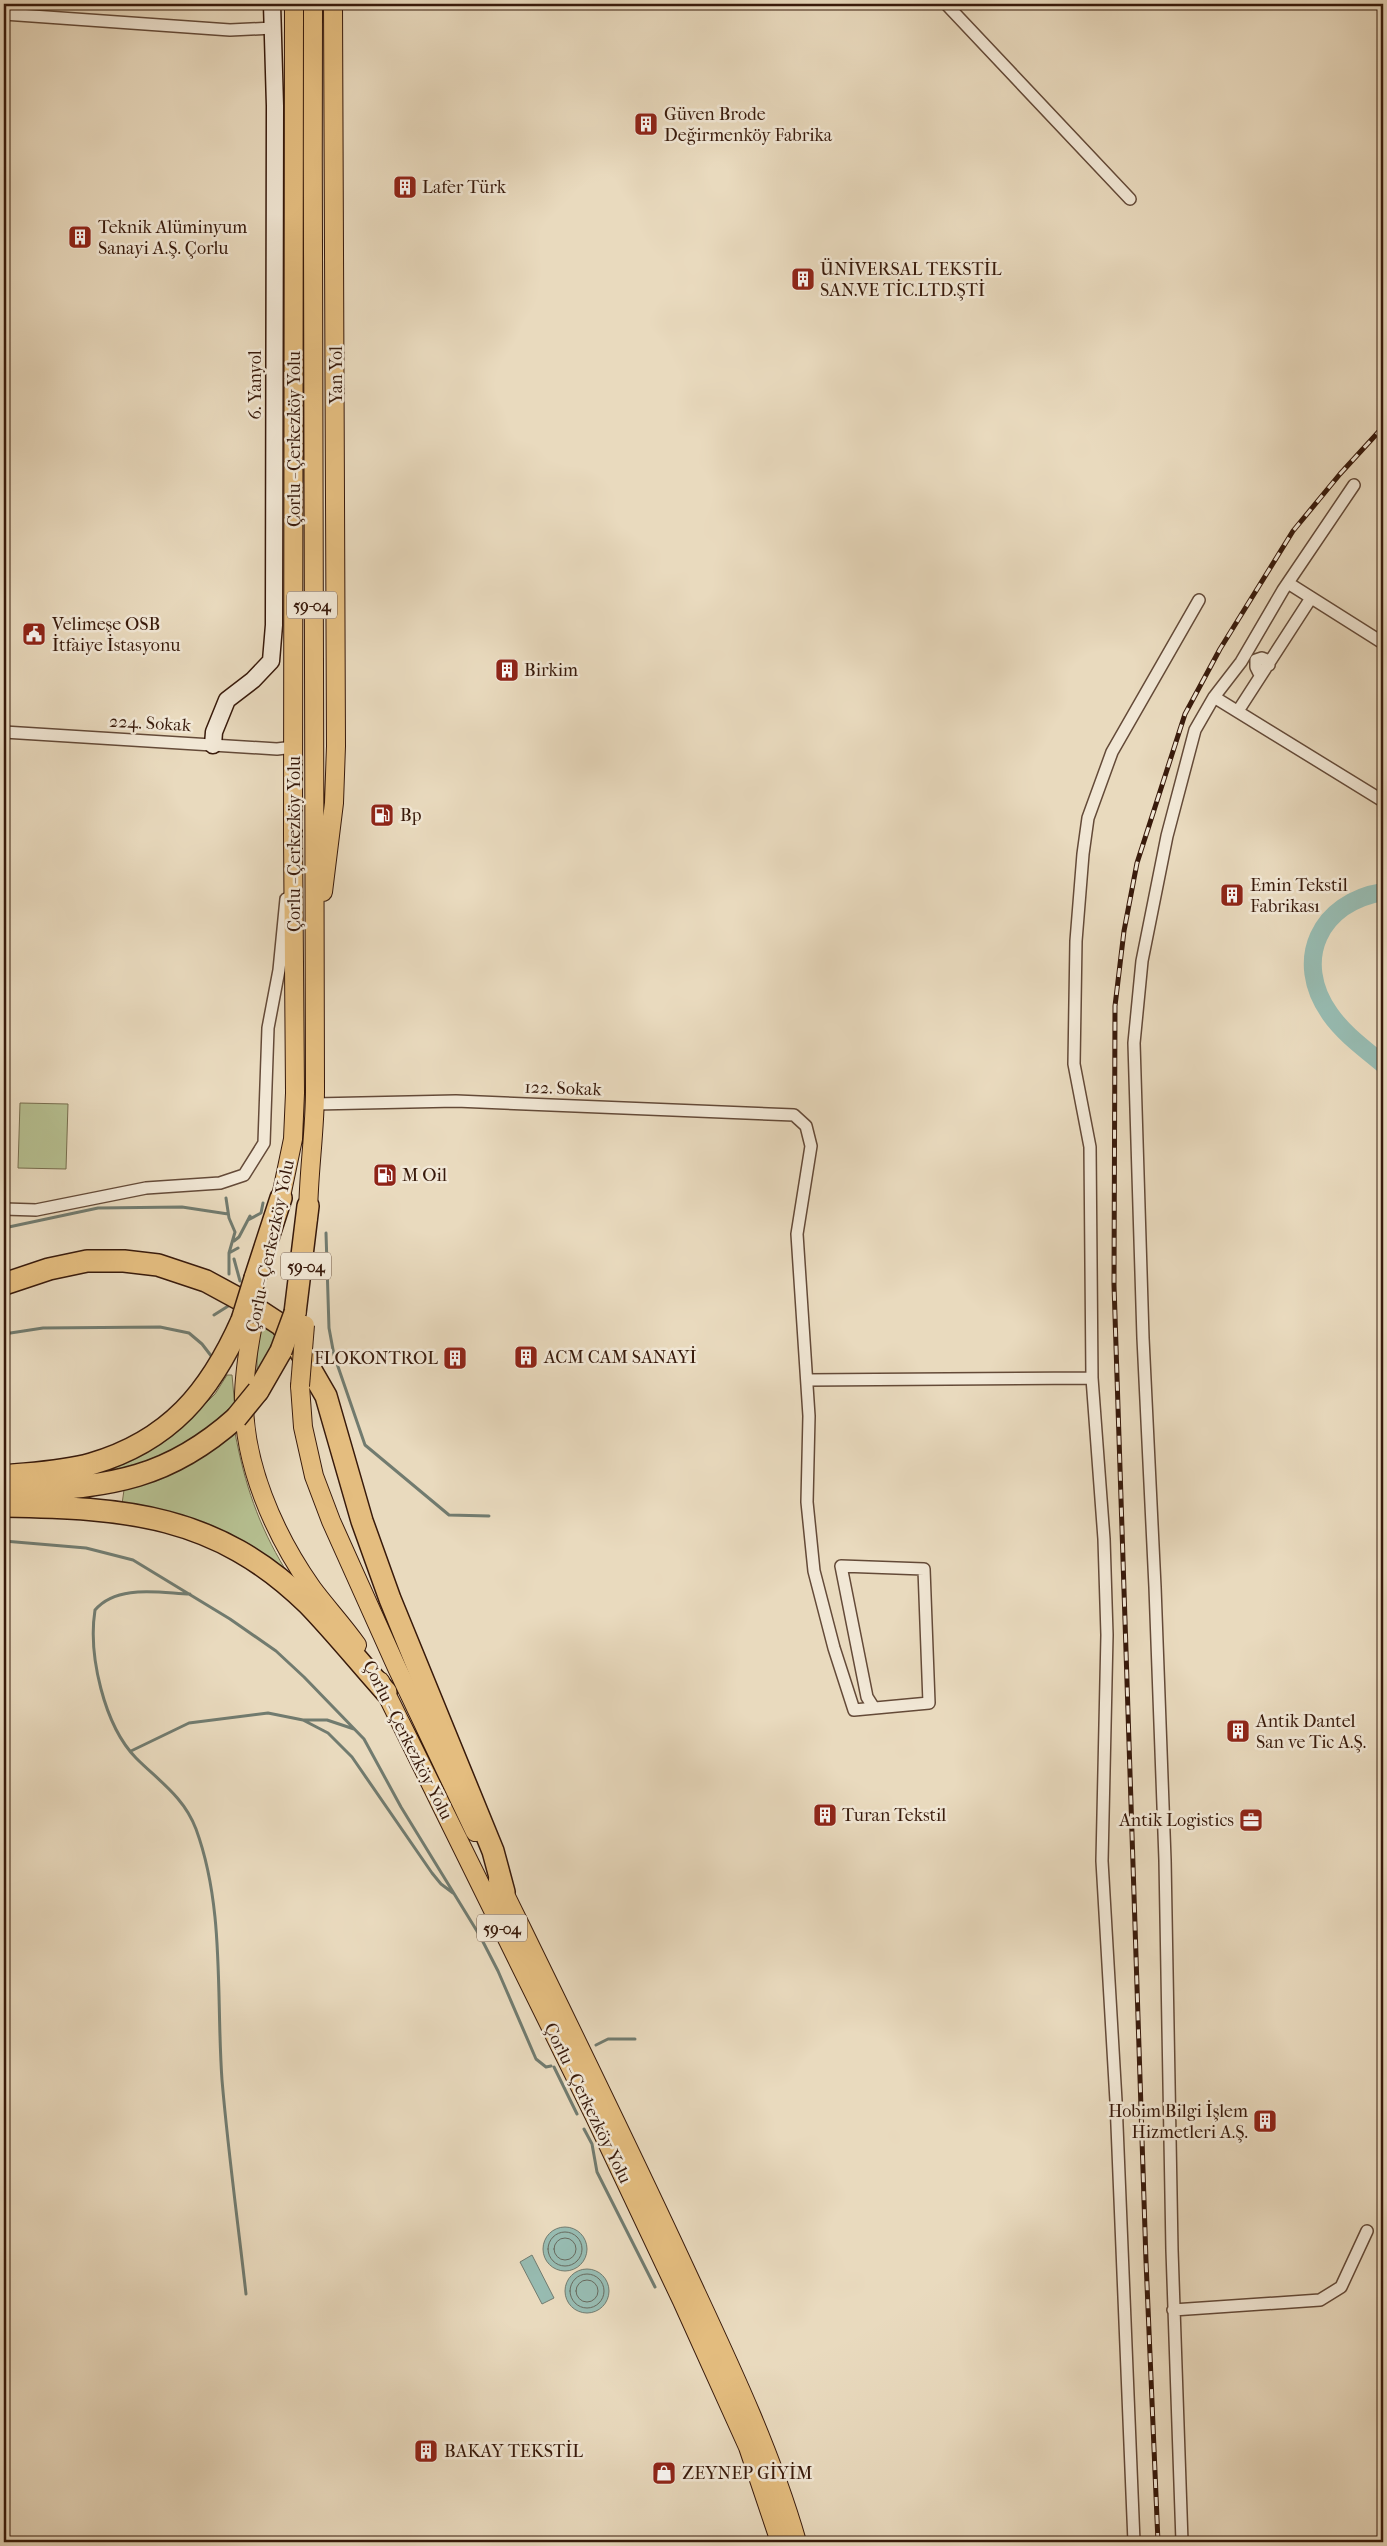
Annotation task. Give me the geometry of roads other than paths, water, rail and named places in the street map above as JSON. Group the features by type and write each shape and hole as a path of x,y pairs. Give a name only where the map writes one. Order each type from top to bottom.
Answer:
{"highway":[{"path":"4,1476 90,1465 128,1451 158,1433 185,1411 208,1385 248,1319 281,1198"},
{"path":"4,1494 104,1484 144,1475 193,1452 236,1418 258,1391 300,1319 308,1206"},
{"path":"4,1284 49,1269 87,1261 124,1261 158,1266 206,1281 252,1306 281,1325 296,1344 326,1396 362,1521 390,1600 493,1851 504,1892"},
{"path":"4,1506 130,1512 160,1519 218,1539 259,1562 287,1586 323,1620 386,1692"}],"main road":[{"name":"6. Yanyol","path":"213,745 214,732 227,700 253,680 271,661 274,625 276,371 272,4"},
{"name":"Çorlu - Çerkezköy Yolu","path":"281,1198 294,1139 294,4"},
{"name":"Çorlu - Çerkezköy Yolu","path":"308,1206 315,1104 312,592 313,4"},
{"name":"Yan Yol","path":"313,942 330,850 336,746 333,4"},
{"path":"294,747 336,746"},
{"name":"Çorlu - Çerkezköy Yolu","path":"248,1319 244,1395 247,1433 264,1496 277,1529 295,1562 355,1642 386,1692 595,2117 714,2371 748,2447 780,2542"},
{"name":"Çorlu - Çerkezköy Yolu","path":"300,1319 300,1386 303,1427 314,1476 331,1521 397,1668 636,2162 734,2373 764,2441 797,2542"}],"street":[{"path":"946,4 1130,199"},
{"path":"4,14 230,30 273,28"},
{"path":"1182,2542 1173,2310 1165,1860 1155,1587 1142,1338 1134,1043 1142,961 1167,836 1195,730 1214,697 1241,662 1288,583 1354,485"},
{"path":"1288,583 1383,643"},
{"path":"1238,711 1260,675 1256,668 1256,660 1262,658 1267,660 1269,665 1311,598"},
{"path":"1134,2542 1116,2101 1102,1861 1107,1635 1104,1539 1092,1378 1090,1147 1074,1064 1076,941 1088,818 1112,752 1199,600"},
{"path":"1214,697 1383,801"},
{"name":"224. Sokak","path":"4,732 277,749 294,747"},
{"path":"4,1209 36,1210 146,1188 220,1184 244,1174 264,1143 268,1028 279,970 293,835"},
{"name":"122. Sokak","path":"315,1104 456,1101 794,1116 806,1126 811,1146 797,1234 807,1380"},
{"path":"874,1708 867,1697 841,1566 924,1569 929,1703 854,1710 834,1648 814,1571 807,1502 809,1416 807,1380 1092,1378"},
{"path":"1173,2310 1320,2300 1341,2287 1367,2231"}],"water":[{"path":"565,2227 577,2231 583,2237 587,2249 583,2261 577,2267 565,2271 553,2267 547,2261 543,2249 547,2237 553,2231"},
{"path":"532,2255 554,2298 542,2304 520,2262"},
{"path":"587,2269 599,2273 605,2279 609,2291 605,2303 599,2309 587,2313 575,2309 569,2303 565,2291 569,2279 575,2273"}],"waterway":[{"path":"1383,892 1361,898 1343,908 1329,921 1319,936 1313,954 1313,974 1319,994 1330,1014 1355,1041 1383,1064"},
{"path":"226,1198 229,1218 235,1232 229,1253"},
{"path":"248,1220 261,1213 263,1203"},
{"path":"4,1228 98,1208 182,1207 228,1214"},
{"path":"234,1241 239,1237 250,1216"},
{"path":"326,1233 329,1328 334,1355 365,1445 449,1515 489,1516"},
{"path":"229,1274 229,1253 238,1248"},
{"path":"234,1259 240,1281"},
{"path":"214,1315 233,1303"},
{"path":"4,1334 43,1328 160,1327 189,1333 202,1344 212,1357"},
{"path":"4,1541 86,1548 133,1560 230,1619 276,1651 304,1677 364,1739 401,1807 480,1936 498,1971 536,2059 546,2067 551,2066"},
{"path":"190,1594 127,1593 115,1596 104,1602 95,1610 93,1628 94,1647 96,1668 101,1688 115,1727 136,1758 170,1790 185,1808 196,1829 205,1859 215,1921 218,1953 222,2080 246,2294"},
{"path":"131,1751 189,1723 268,1713 303,1720 327,1720 354,1729"},
{"path":"303,1720 328,1733 352,1757 432,1873 441,1884 453,1893"},
{"path":"596,2045 608,2039 635,2039"},
{"path":"554,2067 577,2114"},
{"path":"584,2129 592,2144 597,2172 655,2287"}],"railway":[{"path":"1158,2542 1146,2261 1114,1285 1115,1006 1124,931 1137,863 1185,714 1220,649 1293,531 1340,474 1383,427"}],"place":[{"name":"Güven Brode Değirmenköy Fabrika","path":"646,124"},
{"name":"Lafer Türk","path":"405,187"},
{"name":"Teknik Alüminyum Sanayi A.Ş. Çorlu","path":"80,237"},
{"name":"ÜNİVERSAL TEKSTİL SAN.VE TİC.LTD.ŞTİ","path":"803,279"},
{"name":"Velimeşe OSB İtfaiye İstasyonu","path":"34,634"},
{"name":"Birkim","path":"507,670"},
{"name":"Bp","path":"382,815"},
{"name":"Emin Tekstil Fabrikası","path":"1232,895"},
{"name":"M Oil","path":"385,1175"},
{"name":"ACM CAM SANAYİ","path":"526,1357"},
{"name":"FLOKONTROL","path":"455,1358"},
{"name":"Antik Dantel San ve Tic A.Ş.","path":"1238,1731"},
{"name":"Turan Tekstil","path":"825,1815"},
{"name":"Antik Logistics","path":"1251,1820"},
{"name":"Hobim Bilgi İşlem Hizmetleri A.Ş.","path":"1265,2121"},
{"name":"BAKAY TEKSTİL","path":"426,2451"},
{"name":"ZEYNEP GİYİM","path":"664,2473"}]}
